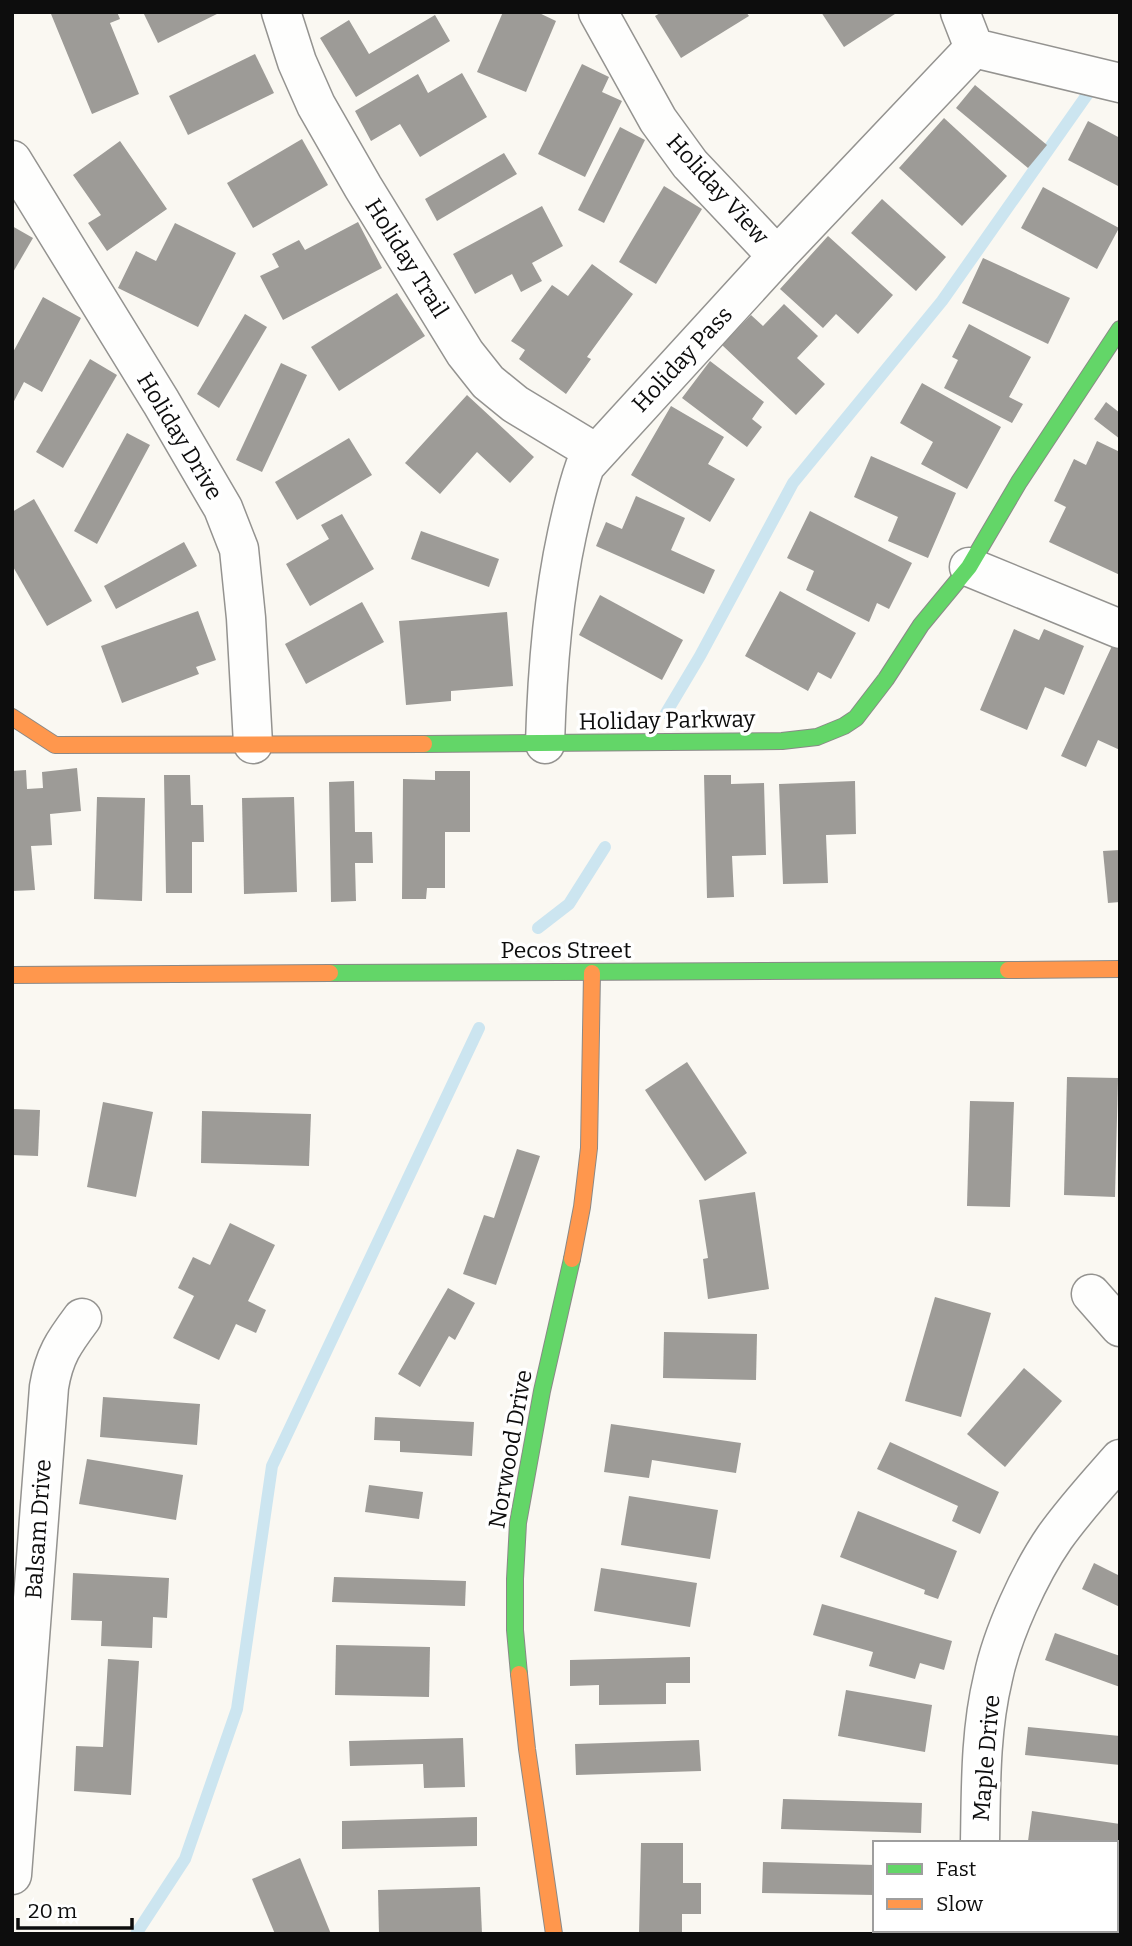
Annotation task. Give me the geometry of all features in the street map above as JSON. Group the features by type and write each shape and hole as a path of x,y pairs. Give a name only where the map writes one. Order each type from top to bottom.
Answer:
{"street":[{"name":"Holiday Trail","path":"281,12 297,62 316,105 465,353 488,382 515,404 596,453"},
{"name":"Holiday View","path":"598,12 658,120 690,164 777,256"},
{"path":"960,12 974,48 1120,83"},
{"name":"Holiday Pass","path":"545,744 547,674 558,576 578,485 585,466 777,256 974,48"},
{"name":"Holiday Drive","path":"12,160 223,508 239,549 253,744"},
{"name":"Holiday Parkway","path":"12,717 55,745 545,744 782,741 817,737 856,718 886,679 921,625 969,567 1019,482 1120,329"},
{"path":"969,567 1120,629"},
{"name":"Pecos Street","path":"12,975 1120,969"},
{"name":"Norwood Drive","path":"554,1934 527,1749 516,1630 515,1579 518,1523 542,1391 568,1282 582,1207 589,1148 592,973"},
{"path":"1091,1294 1120,1327"},
{"name":"Balsam Drive","path":"12,1875 48,1387 52,1366 62,1345 82,1318"},
{"name":"Maple Drive","path":"980,1841 982,1755 993,1678 1012,1620 1054,1538 1120,1459"}],"building":[{"path":"117,12 120,19 110,23 139,94 92,114 51,14"},
{"path":"143,12 221,12 158,43"},
{"path":"503,12 537,12 556,21 526,92 477,72"},
{"path":"662,12 746,12 749,16 681,58 655,16"},
{"path":"821,12 898,12 844,47"},
{"path":"435,15 450,41 356,97 320,38 349,20 369,54"},
{"path":"255,54 274,93 188,135 169,96"},
{"path":"582,64 609,77 602,92 622,101 585,177 538,154"},
{"path":"462,73 487,117 420,157 400,124 371,141 355,111 418,74 428,93"},
{"path":"975,85 1047,145 1028,168 956,108"},
{"path":"944,118 1007,176 962,226 899,168"},
{"path":"1088,121 1120,138 1120,187 1068,160"},
{"path":"620,127 645,140 604,223 578,210"},
{"path":"302,139 328,185 253,228 227,183"},
{"path":"120,141 167,209 107,251 88,223 101,215 73,175"},
{"path":"504,153 517,174 437,221 425,199"},
{"path":"664,186 702,209 656,284 619,262"},
{"path":"1043,187 1119,228 1097,269 1021,228"},
{"path":"882,199 946,257 916,291 851,233"},
{"path":"542,206 563,246 532,263 542,281 521,292 512,274 475,294 453,254"},
{"path":"358,222 382,268 283,320 260,276 279,267 272,254 299,240 305,250"},
{"path":"175,223 236,253 198,327 118,288 136,251 156,261"},
{"path":"12,226 33,238 12,274"},
{"path":"828,236 893,295 858,334 836,314 823,328 780,289"},
{"path":"983,258 1070,298 1048,344 962,303"},
{"path":"592,264 633,294 587,357 591,359 566,394 519,359 525,350 511,341 552,285 568,296"},
{"path":"397,293 425,336 339,391 311,347"},
{"path":"43,297 81,318 42,392 24,382 12,405 12,354"},
{"path":"784,304 818,336 797,358 825,384 796,415 722,345 751,315 763,326"},
{"path":"245,314 267,327 219,408 197,394"},
{"path":"969,324 1031,357 1009,397 1023,404 1012,423 944,388 958,360 952,357"},
{"path":"90,359 117,375 63,468 36,452"},
{"path":"710,361 764,402 752,419 762,427 747,447 682,398"},
{"path":"281,363 307,375 262,472 236,460"},
{"path":"922,383 1001,427 967,489 921,464 933,442 900,423"},
{"path":"467,395 534,457 510,483 477,452 440,494 405,463"},
{"path":"1106,402 1120,413 1120,439 1094,419"},
{"path":"671,406 724,437 708,464 735,479 710,522 631,475"},
{"path":"127,433 150,445 97,544 74,531"},
{"path":"349,438 372,475 297,520 275,482"},
{"path":"1097,441 1120,452 1120,575 1049,542 1066,507 1054,501 1074,459 1086,465"},
{"path":"871,456 956,493 928,558 888,541 898,517 854,497"},
{"path":"636,496 685,518 671,550 715,570 704,594 596,546 606,522 622,529"},
{"path":"34,499 92,601 47,626 12,565 12,512"},
{"path":"810,511 912,563 889,609 877,603 869,622 806,590 814,571 787,558"},
{"path":"342,514 374,569 310,606 286,564 329,539 321,525"},
{"path":"421,531 499,559 489,587 411,559"},
{"path":"184,542 197,566 116,609 104,586"},
{"path":"780,591 856,633 831,679 818,672 808,691 745,656"},
{"path":"600,595 683,640 662,680 579,635"},
{"path":"362,602 384,642 306,684 285,644"},
{"path":"198,611 216,660 196,667 199,674 122,703 101,646"},
{"path":"507,612 513,686 451,691 451,701 406,705 399,621"},
{"path":"1014,629 1039,640 1044,629 1084,646 1064,695 1045,687 1027,730 980,710"},
{"path":"1112,646 1120,650 1120,750 1098,740 1086,767 1061,756"},
{"path":"77,768 81,811 50,814 52,845 31,846 35,890 12,891 12,771 26,770 27,789 43,788 42,772"},
{"path":"435,771 470,771 470,832 445,832 445,888 427,888 426,899 402,899 403,779 435,780"},
{"path":"164,775 190,775 191,805 203,805 204,842 192,842 192,893 166,893"},
{"path":"704,775 731,775 731,784 764,783 766,855 732,856 734,897 707,898"},
{"path":"354,781 355,832 372,832 373,863 355,863 356,901 331,902 329,782"},
{"path":"855,781 856,834 826,835 828,883 783,884 779,784"},
{"path":"97,797 145,798 142,901 94,899"},
{"path":"294,797 297,892 244,894 242,798"},
{"path":"1120,850 1120,902 1108,903 1103,851"},
{"path":"687,1062 747,1153 705,1181 645,1090"},
{"path":"1067,1077 1118,1078 1115,1197 1064,1195"},
{"path":"970,1101 1014,1102 1010,1207 967,1206"},
{"path":"103,1102 153,1112 136,1197 87,1187"},
{"path":"12,1109 40,1110 38,1156 12,1155"},
{"path":"202,1111 311,1114 309,1166 201,1163"},
{"path":"517,1149 540,1156 496,1285 463,1274 484,1215 494,1218"},
{"path":"755,1192 769,1289 708,1299 703,1259 708,1258 699,1200"},
{"path":"230,1223 275,1245 248,1301 266,1310 256,1333 236,1324 219,1360 173,1338 194,1296 178,1288 193,1257 210,1265"},
{"path":"448,1288 475,1303 455,1340 449,1336 420,1387 398,1374"},
{"path":"935,1297 991,1313 961,1417 905,1401"},
{"path":"664,1332 757,1334 756,1380 663,1378"},
{"path":"1024,1368 1062,1401 1005,1467 967,1434"},
{"path":"103,1397 200,1404 197,1445 100,1437"},
{"path":"375,1417 474,1422 472,1456 400,1452 400,1441 374,1440"},
{"path":"611,1424 741,1443 736,1473 652,1460 649,1478 604,1472"},
{"path":"890,1442 999,1492 980,1534 952,1521 958,1506 877,1469"},
{"path":"87,1459 183,1475 176,1520 79,1504"},
{"path":"369,1485 423,1492 419,1519 365,1512"},
{"path":"629,1496 718,1510 710,1559 621,1545"},
{"path":"858,1511 957,1551 938,1599 924,1594 925,1590 840,1557"},
{"path":"1094,1563 1120,1576 1120,1607 1082,1589"},
{"path":"601,1568 697,1583 690,1627 594,1611"},
{"path":"73,1573 169,1578 167,1618 153,1617 152,1648 101,1646 102,1621 71,1620"},
{"path":"334,1577 466,1581 465,1606 332,1602"},
{"path":"822,1604 952,1641 944,1670 920,1663 915,1679 869,1666 873,1652 813,1635"},
{"path":"1055,1633 1120,1656 1120,1687 1045,1660"},
{"path":"336,1645 430,1647 429,1697 335,1695"},
{"path":"690,1657 690,1683 666,1683 666,1704 599,1705 599,1685 570,1686 570,1660"},
{"path":"108,1659 139,1661 131,1795 74,1791 76,1746 103,1747"},
{"path":"846,1690 932,1705 925,1752 838,1736"},
{"path":"1028,1727 1120,1736 1120,1765 1025,1755"},
{"path":"463,1738 465,1787 424,1788 423,1764 350,1766 349,1741"},
{"path":"699,1740 701,1771 576,1775 575,1744"},
{"path":"783,1799 922,1803 921,1833 781,1829"},
{"path":"1032,1811 1120,1824 1120,1853 1118,1841 1028,1841"},
{"path":"477,1817 477,1846 342,1849 342,1821"},
{"path":"641,1843 683,1843 683,1883 701,1883 701,1914 682,1914 682,1934 639,1934"},
{"path":"300,1858 331,1934 275,1934 252,1879"},
{"path":"763,1862 873,1865 873,1895 762,1893"},
{"path":"1118,1886 1120,1886 1118,1913"},
{"path":"480,1887 482,1934 379,1934 378,1890"}],"waterway":[{"path":"666,713 700,656 793,483 942,301 1089,92"},
{"path":"538,928 569,904 605,847"},
{"path":"136,1934 185,1859 237,1709 272,1466 479,1028"}],"traffic: fast":[{"path":"424,744 782,741 817,737 844,726 856,718 886,679 921,625 969,567 1019,482 1120,329"},
{"path":"330,973 1008,970"},
{"path":"519,1674 515,1630 518,1523 542,1391 572,1259"}],"traffic: slow":[{"path":"12,717 55,745 424,744"},
{"path":"1008,970 1120,969"},
{"path":"12,975 330,973"},
{"path":"572,1259 589,1148 592,973"},
{"path":"519,1674 554,1934"}]}
